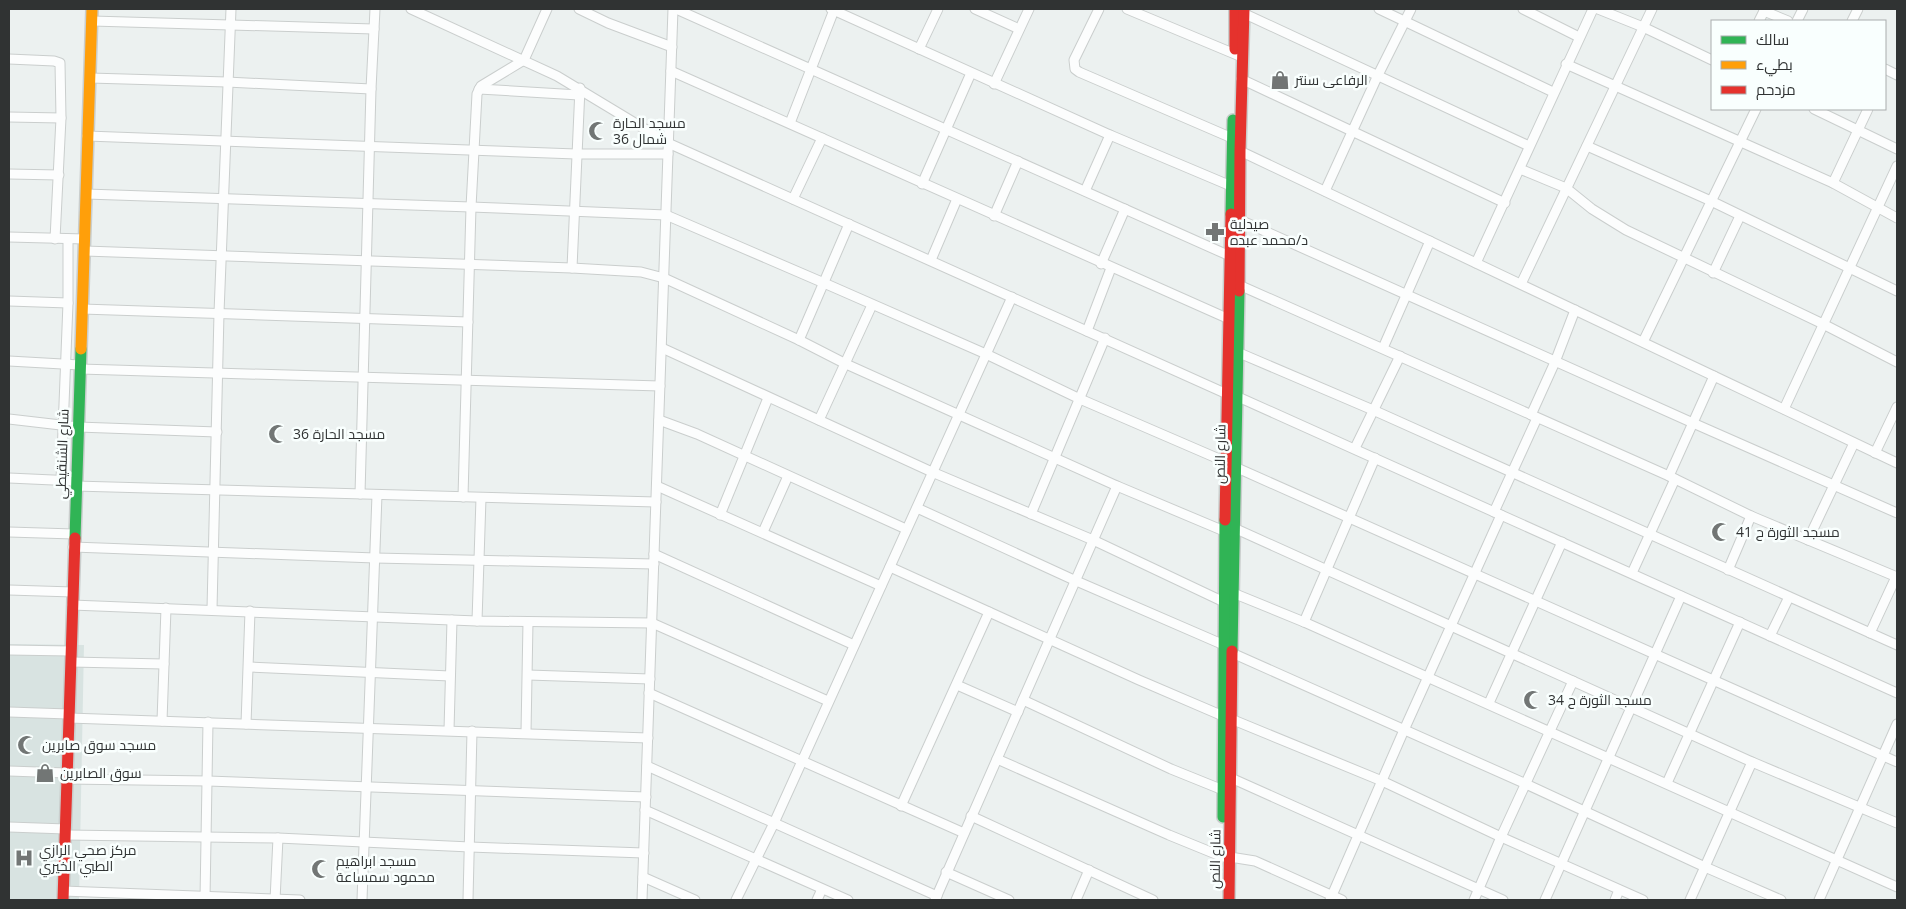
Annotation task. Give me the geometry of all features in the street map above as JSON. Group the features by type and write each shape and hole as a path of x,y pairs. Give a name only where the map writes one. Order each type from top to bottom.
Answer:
{"main road":[{"name":"شارع الشنقيطي","path":"63,896 92,9"},
{"name":"شارع النص","path":"1228,649 1224,602 1229,530 1232,395 1229,319 1231,186 1232,138 1241,10"},
{"name":"شارع النص","path":"1232,395 1237,352 1239,284 1241,79 1238,56"},
{"name":"شارع النص","path":"1229,530 1233,593 1228,649 1223,790 1229,900"},
{"name":"شارع النص","path":"1222,900 1231,778 1227,717"}],"street":[{"path":"212,609 219,313 223,256 225,141 231,9"},
{"path":"360,494 371,89 376,9"},
{"path":"411,9 524,60 668,142 1232,395 1355,448 1897,693"},
{"path":"463,497 471,207 477,94 479,89 524,60 546,9"},
{"path":"578,9 608,23 672,47"},
{"path":"642,900 674,9 1230,256"},
{"path":"790,123 832,9 994,84 1231,186"},
{"path":"919,49 938,9"},
{"path":"975,9 1020,29"},
{"path":"994,84 1029,9"},
{"path":"1099,9 1074,60 1075,68 1079,72 1232,138"},
{"path":"1127,9 1238,56"},
{"path":"1379,9 1553,92"},
{"path":"1325,191 1378,75 1411,9"},
{"path":"1523,9 1579,37"},
{"path":"1476,263 1505,203 1553,92 1593,9"},
{"path":"1598,9 1643,27 1711,60"},
{"path":"1521,284 1652,9"},
{"path":"1241,10 1529,146"},
{"path":"1764,10 1786,20"},
{"path":"92,21 374,29"},
{"path":"9,59 54,61 60,63 60,175 55,239"},
{"path":"1566,64 1833,183 1897,218"},
{"path":"671,70 1101,264 1229,319"},
{"path":"922,184 971,73"},
{"path":"90,78 371,89"},
{"path":"1241,79 1505,203"},
{"path":"479,89 579,92"},
{"path":"572,268 579,92"},
{"path":"1643,342 1755,110"},
{"path":"1816,110 1897,149"},
{"path":"1833,183 1868,110"},
{"path":"9,117 61,118"},
{"path":"1085,190 1110,135"},
{"path":"87,136 576,154 668,154"},
{"path":"794,199 822,138"},
{"path":"1587,146 1710,201 1897,291"},
{"path":"1240,151 1897,463"},
{"path":"994,216 1018,161"},
{"path":"1784,410 1897,166"},
{"path":"1520,169 1566,188 1592,210 1626,230 1713,273 1824,324 1897,362"},
{"path":"9,174 60,175"},
{"path":"86,194 666,215 986,354 1080,399 1350,517 1897,762"},
{"path":"931,260 957,199"},
{"path":"1101,264 1125,209"},
{"path":"1713,273 1740,216"},
{"path":"1240,220 1693,424 1835,484 1897,513"},
{"path":"799,340 849,224"},
{"path":"9,237 85,239"},
{"path":"61,480 68,303 68,239"},
{"path":"1383,348 1430,241"},
{"path":"84,252 572,268 641,272 664,278 799,340 846,364 1117,486 1327,569 1752,762 1861,806 1897,823"},
{"path":"1087,330 1111,268"},
{"path":"1239,284 1672,478 1752,516 1897,577 1870,633"},
{"path":"736,900 774,823 1012,297"},
{"path":"9,302 68,303"},
{"path":"819,420 872,305"},
{"path":"82,309 468,322"},
{"path":"1331,898 1427,678 1476,574 1575,310"},
{"path":"1031,514 1105,338"},
{"path":"662,348 932,472 1094,540 1224,602"},
{"path":"1237,352 1373,410 1512,474 1897,645"},
{"path":"1355,448 1400,356"},
{"path":"9,361 66,364 80,367 219,374 660,386"},
{"path":"1632,574 1650,535 1693,424 1714,376"},
{"path":"720,515 768,398"},
{"path":"1875,453 1897,407"},
{"path":"9,419 78,427 217,432"},
{"path":"659,420 697,434 906,529"},
{"path":"1808,540 1854,443"},
{"path":"1304,622 1375,458"},
{"path":"763,532 788,476"},
{"path":"9,478 61,480 75,484 215,490 656,502"},
{"path":"657,486 881,586"},
{"path":"647,766 936,898 1074,580 1094,540 1117,486"},
{"path":"362,900 377,495"},
{"path":"477,621 481,498"},
{"path":"917,508 1526,784 1768,898 1781,900"},
{"path":"1728,570 1752,516"},
{"path":"9,532 74,534"},
{"path":"1489,703 1537,601 1562,542"},
{"path":"73,547 375,558 654,564"},
{"path":"654,554 854,645"},
{"path":"890,567 1227,717 1382,781 1500,837 1643,900"},
{"path":"9,590 73,592"},
{"path":"1233,593 1304,622 1427,678 1489,703 1897,887"},
{"path":"1545,900 1681,596"},
{"path":"1770,636 1789,597"},
{"path":"72,605 212,609 477,621 652,623 828,701"},
{"path":"162,721 166,608"},
{"path":"246,724 250,611"},
{"path":"901,806 989,612"},
{"path":"449,730 452,620"},
{"path":"526,732 528,622"},
{"path":"1667,783 1740,622"},
{"path":"9,650 164,664"},
{"path":"248,667 450,676"},
{"path":"528,675 650,679"},
{"path":"1474,900 1500,837 1574,681"},
{"path":"957,685 1018,712"},
{"path":"649,693 964,833"},
{"path":"1023,700 1171,769 1223,790"},
{"path":"9,712 162,721 526,732 648,738"},
{"path":"205,898 208,837 208,722"},
{"path":"1819,900 1897,724"},
{"path":"468,900 472,731"},
{"path":"997,759 1168,835 1226,857 1255,861 1331,898 1342,900"},
{"path":"1690,900 1752,762"},
{"path":"9,771 67,776 646,797"},
{"path":"1231,778 1502,900"},
{"path":"645,810 757,858 848,900"},
{"path":"971,816 1153,900"},
{"path":"9,827 66,832 278,838 644,853"},
{"path":"275,900 278,838"},
{"path":"1076,900 1088,870"},
{"path":"946,872 1009,900"},
{"path":"643,878 695,900"},
{"path":"817,900 822,889"},
{"path":"1614,900 1619,890"},
{"path":"63,896 300,900"}],"shaded area":[{"name":"سوق الصابرين","path":"9,644 84,645 79,900 9,900"}],"traffic: fast":[{"path":"1231,214 1233,120"},
{"path":"1232,651 1239,291"},
{"path":"75,538 81,349"},
{"path":"1223,817 1225,520"}],"traffic: slow":[{"path":"81,349 92,9"}],"traffic: jam":[{"path":"1235,9 1235,49"},
{"path":"1239,291 1244,9"},
{"path":"1225,520 1231,214"},
{"path":"63,900 75,538"},
{"path":"1229,900 1232,651"}],"place":[{"name":"الرفاعى سنتر","path":"1280,80"},
{"name":"مسجد الحارة 36 شمال","path":"598,131"},
{"name":"صيدلية د/محمد عبده","path":"1215,232"},
{"name":"مسجد الحارة 36","path":"278,434"},
{"name":"مسجد الثورة ح 41","path":"1721,532"},
{"name":"مسجد الثورة ح 34","path":"1533,700"},
{"name":"مسجد سوق صابرين","path":"27,745"},
{"name":"سوق الصابرين","path":"45,773"},
{"name":"مركز صحي الرازي الطبي الخيري","path":"24,858"},
{"name":"مسجد ابراهيم محمود سمساعة","path":"321,869"}]}
